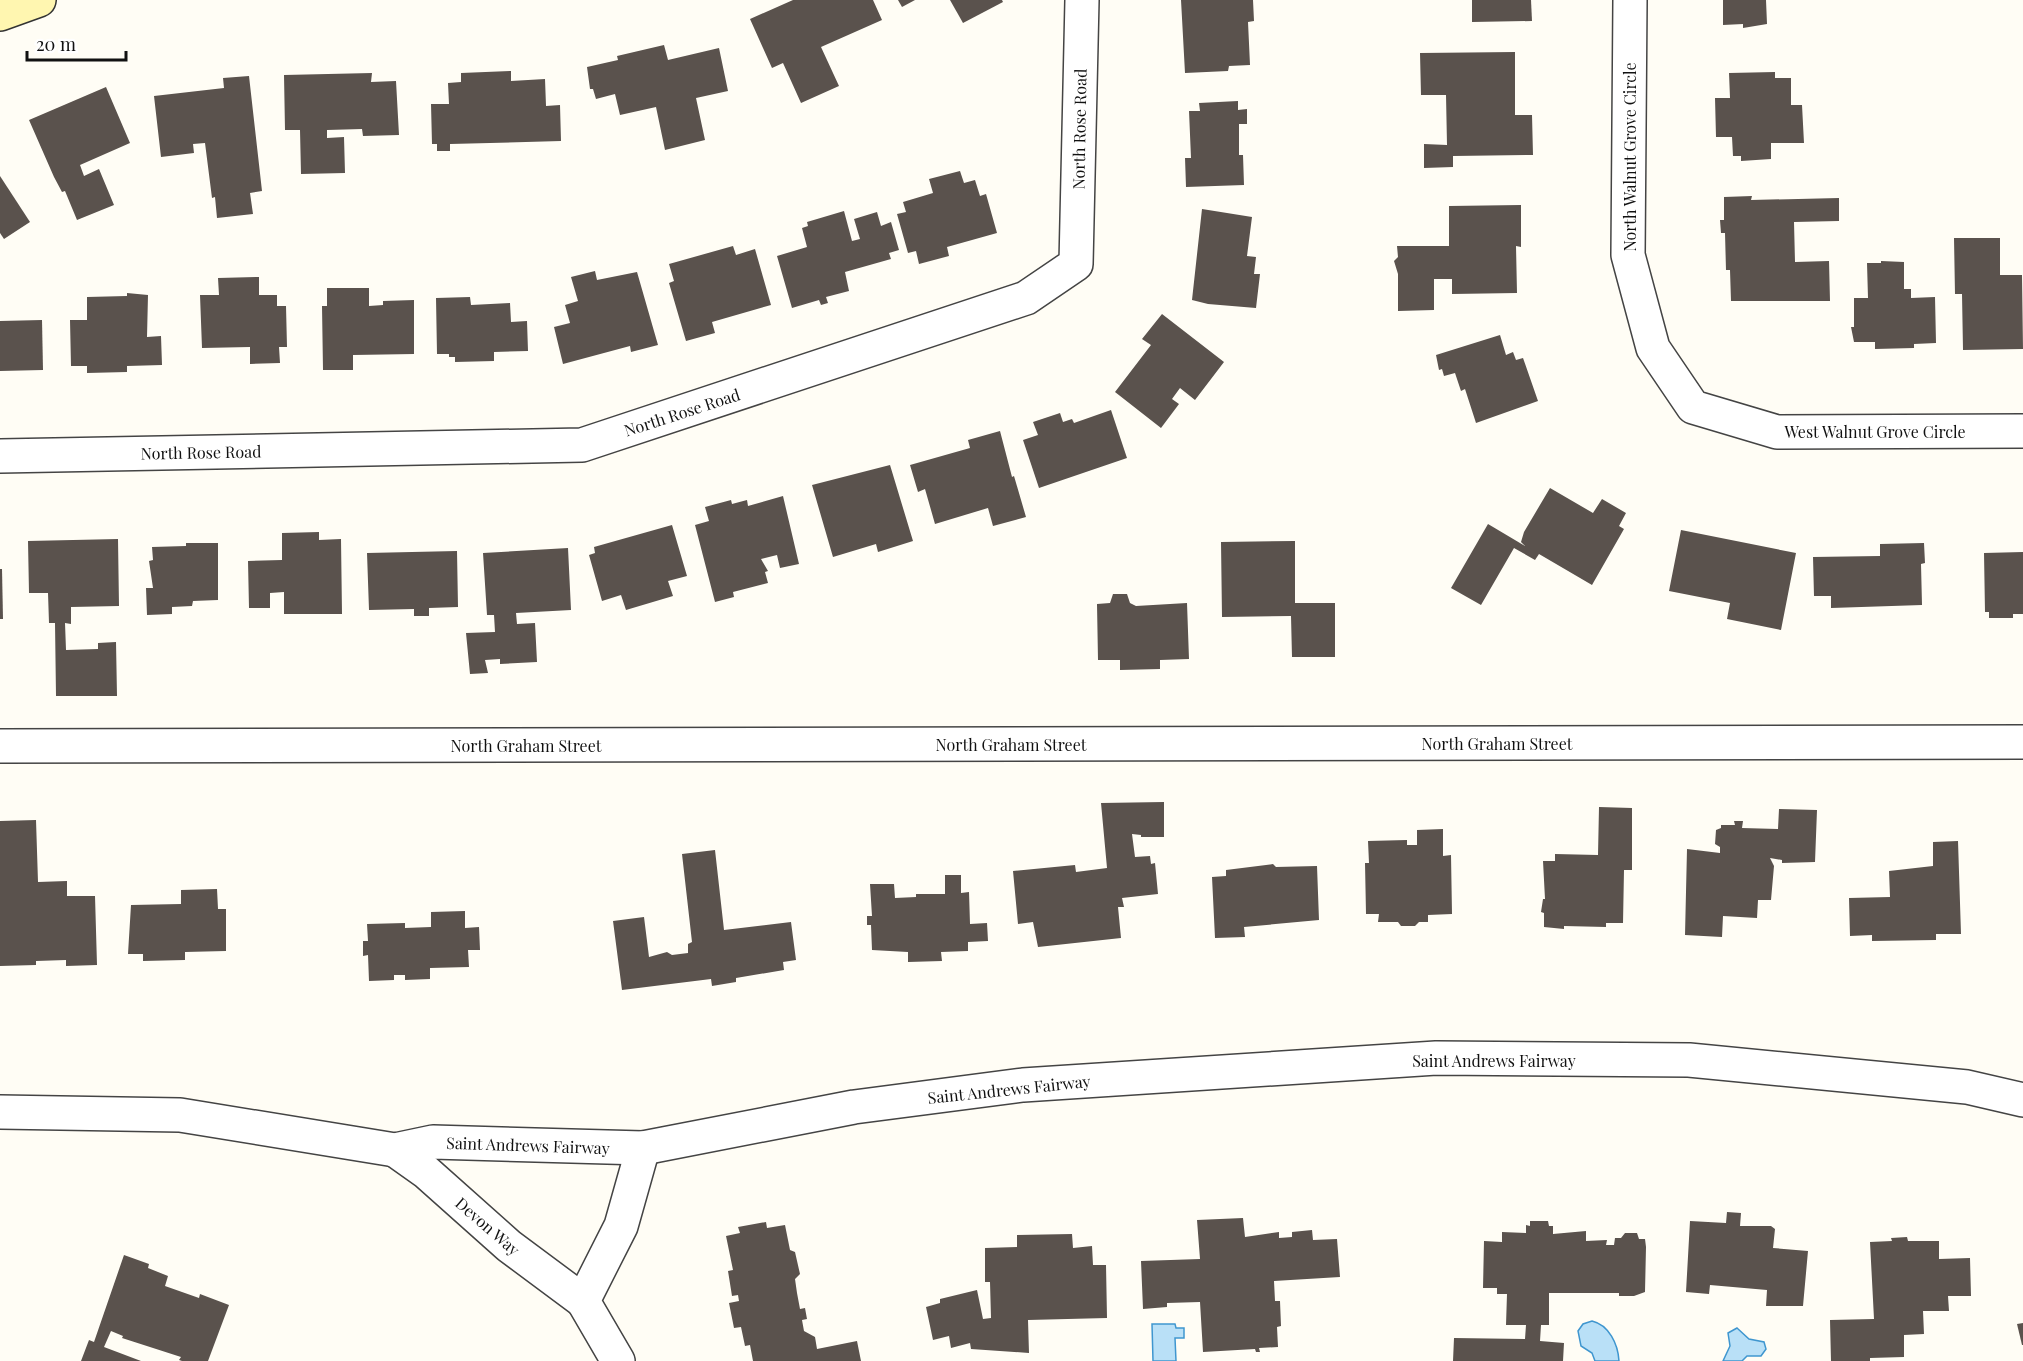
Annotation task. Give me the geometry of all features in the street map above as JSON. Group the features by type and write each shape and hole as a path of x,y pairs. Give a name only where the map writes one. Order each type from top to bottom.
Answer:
{"main road":[{"path":"0,14 39,0"}],"street":[{"name":"North Rose Road","path":"0,456 582,445 1026,298 1076,264 1082,0"},
{"name":"North Walnut Grove Circle","path":"1630,0 1628,255 1653,348 1694,407"},
{"name":"West Walnut Grove Circle","path":"1694,407 1777,432 2023,431"},
{"name":"North Graham Street","path":"0,746 2023,742"},
{"name":"Saint Andrews Fairway","path":"0,1112 180,1115 395,1150 433,1142 643,1148 854,1107 1023,1085 1436,1058 1689,1060 1967,1088 2023,1101"},
{"path":"583,1300 621,1226 643,1148"},
{"name":"Devon Way","path":"395,1150 426,1172 509,1246 583,1300 618,1361"}],"water":[{"path":"1592,1321 1598,1323 1612,1336 1619,1361 1595,1361 1592,1353 1581,1346 1578,1331 1583,1324"},
{"path":"1152,1324 1175,1324 1176,1328 1184,1328 1184,1338 1175,1338 1176,1361 1153,1361"},
{"path":"1737,1328 1749,1339 1764,1342 1766,1349 1761,1356 1747,1356 1742,1361 1723,1361 1730,1346 1728,1333"}],"building":[{"path":"793,0 873,0 882,20 821,47 839,86 801,103 783,63 772,68 750,19"},
{"path":"898,0 915,0 902,7"},
{"path":"950,0 1002,0 1003,2 963,23"},
{"path":"1181,0 1253,0 1254,21 1248,22 1250,65 1229,66 1228,71 1185,73"},
{"path":"1472,0 1531,0 1532,21 1472,22"},
{"path":"1723,0 1766,0 1767,24 1743,28 1743,24 1723,25"},
{"path":"664,45 668,60 719,48 728,91 696,98 705,140 665,150 656,107 620,115 615,94 596,99 593,89 590,89 587,67 618,60 617,56"},
{"path":"1515,52 1515,115 1532,115 1533,155 1453,156 1453,167 1424,168 1424,144 1447,145 1446,95 1421,95 1420,53"},
{"path":"511,71 511,81 545,79 546,106 560,105 561,141 450,144 450,151 437,151 437,144 432,144 431,104 449,104 448,83 461,82 461,73"},
{"path":"1775,72 1775,78 1791,78 1791,105 1802,105 1804,143 1771,143 1771,159 1741,161 1741,156 1733,156 1732,137 1716,137 1715,98 1730,98 1729,73"},
{"path":"372,73 371,82 396,81 399,135 363,136 362,129 327,130 327,138 344,137 345,173 301,174 300,130 285,130 284,75"},
{"path":"249,76 262,191 250,193 253,214 217,218 205,143 193,144 194,153 161,157 154,96 224,88 223,78"},
{"path":"106,87 130,143 80,165 84,176 99,169 114,205 77,220 65,191 62,192 54,177 29,120"},
{"path":"1238,101 1238,110 1247,109 1247,124 1239,124 1239,155 1243,155 1244,185 1186,187 1185,158 1191,158 1189,111 1200,111 1199,103"},
{"path":"960,171 964,183 975,180 980,196 986,194 997,233 947,247 949,256 919,264 916,251 908,253 897,214 906,212 903,202 933,193 929,179"},
{"path":"0,176 30,222 4,239 0,233"},
{"path":"1752,196 1751,200 1839,198 1839,221 1794,222 1795,262 1829,261 1830,301 1731,301 1730,270 1726,270 1725,233 1721,233 1720,220 1724,220 1724,197"},
{"path":"1521,205 1521,247 1516,246 1517,293 1452,294 1452,279 1434,279 1434,310 1398,311 1398,274 1394,261 1398,257 1397,246 1449,246 1449,206"},
{"path":"1202,209 1252,217 1247,256 1256,257 1254,274 1260,274 1256,308 1208,304 1192,300"},
{"path":"844,211 852,241 860,239 854,219 877,212 881,226 891,222 899,250 889,253 891,259 845,272 849,291 826,297 828,303 821,305 819,300 792,308 777,256 807,247 802,228 808,226 807,222"},
{"path":"1954,238 2000,238 2000,275 2022,275 2023,349 1963,350 1962,294 1955,294"},
{"path":"733,246 736,255 755,249 771,305 712,322 715,333 686,341 669,283 674,281 669,264"},
{"path":"1881,261 1904,262 1904,289 1911,289 1911,298 1935,297 1936,343 1914,344 1914,348 1875,349 1875,342 1854,342 1851,327 1854,327 1854,298 1868,298 1867,263 1881,263"},
{"path":"595,271 597,280 637,272 658,345 631,352 630,346 563,364 554,327 570,323 565,305 578,301 571,277"},
{"path":"259,277 259,295 277,295 277,306 286,306 287,347 279,347 280,363 250,364 250,347 202,348 200,295 219,295 218,278"},
{"path":"327,288 369,288 369,306 383,305 383,301 414,300 414,354 353,355 353,370 323,370 322,306 327,306"},
{"path":"127,293 148,295 147,337 161,336 162,365 127,366 127,372 87,373 87,366 71,366 70,320 87,320 87,297 127,296"},
{"path":"470,297 471,305 510,303 511,322 527,321 528,351 494,352 494,361 455,362 455,357 449,357 449,354 437,354 436,298"},
{"path":"1162,314 1224,362 1195,400 1180,388 1172,399 1179,404 1161,428 1115,392 1151,345 1142,339"},
{"path":"42,320 43,370 0,371 0,321"},
{"path":"1500,335 1506,355 1513,352 1516,360 1523,358 1538,401 1476,423 1465,389 1461,391 1455,373 1444,376 1442,369 1439,370 1436,355"},
{"path":"1111,410 1127,458 1039,488 1023,440 1038,435 1033,422 1060,413 1063,422 1072,419 1074,423"},
{"path":"1000,431 1012,477 1014,476 1026,517 993,526 988,508 935,524 925,489 918,492 910,465 970,448 968,440"},
{"path":"890,465 913,541 878,552 876,544 833,557 812,485"},
{"path":"1550,488 1593,513 1602,499 1626,513 1619,526 1624,529 1592,585 1539,554 1535,560 1514,548 1481,605 1451,588 1488,524 1525,546 1521,542 1524,532"},
{"path":"783,496 799,564 780,568 777,555 761,559 768,571 765,572 768,583 733,592 734,597 715,602 695,525 709,521 705,507 731,500 732,504 747,500 748,506"},
{"path":"672,525 687,576 668,581 673,596 626,610 621,595 602,601 589,555 595,553 594,547"},
{"path":"1681,530 1796,553 1781,630 1727,619 1730,603 1669,591"},
{"path":"319,532 319,540 341,539 342,614 284,614 284,592 270,593 270,608 249,608 248,561 282,560 282,533"},
{"path":"118,539 119,606 71,607 71,624 65,623 66,650 98,649 98,643 116,642 117,696 56,696 55,623 49,623 48,593 29,593 28,541"},
{"path":"1295,541 1295,603 1335,603 1335,657 1292,657 1291,616 1222,617 1221,542"},
{"path":"186,543 218,543 218,600 193,601 192,606 172,607 172,614 147,615 146,588 153,588 149,561 153,560 152,547 186,546"},
{"path":"1924,543 1925,563 1921,564 1922,605 1831,608 1831,596 1814,596 1813,557 1880,556 1880,544"},
{"path":"568,548 571,610 516,613 517,624 535,623 537,662 500,664 500,659 485,660 488,673 470,674 466,633 495,632 494,615 487,615 483,553"},
{"path":"457,551 458,607 429,608 429,616 414,616 414,609 369,610 367,553"},
{"path":"2023,552 2023,614 2013,614 2013,618 1989,618 1989,612 1985,612 1984,553"},
{"path":"0,569 2,569 3,619 0,619"},
{"path":"1113,594 1127,594 1130,603 1136,606 1187,603 1189,659 1160,660 1160,669 1120,670 1120,660 1098,660 1097,604 1110,603"},
{"path":"1164,802 1164,837 1141,837 1141,835 1132,834 1135,857 1150,856 1151,864 1155,863 1158,894 1122,898 1124,907 1118,907 1121,938 1038,947 1033,922 1018,924 1013,871 1075,865 1076,872 1107,868 1101,803"},
{"path":"1599,807 1632,808 1632,870 1624,870 1623,923 1606,923 1606,927 1564,926 1564,929 1544,927 1544,913 1541,912 1543,899 1545,899 1543,861 1555,861 1555,854 1598,855"},
{"path":"1779,809 1817,810 1815,862 1782,863 1782,860 1770,858 1774,866 1771,900 1758,900 1757,918 1723,916 1722,937 1685,935 1687,849 1720,853 1720,847 1715,844 1716,830 1721,828 1721,825 1735,825 1734,821 1743,821 1742,828 1778,829"},
{"path":"36,820 38,882 67,881 67,896 95,896 97,965 66,966 66,960 36,961 36,965 0,966 0,821"},
{"path":"1443,829 1443,856 1451,855 1452,914 1428,915 1428,922 1419,922 1415,926 1401,926 1398,922 1378,922 1379,914 1366,914 1365,863 1369,863 1368,841 1407,840 1407,845 1417,845 1417,830"},
{"path":"1958,841 1961,934 1936,934 1936,940 1872,941 1872,935 1850,936 1849,898 1890,897 1889,871 1933,866 1933,842"},
{"path":"715,850 724,930 791,922 796,960 783,962 784,970 736,978 736,982 712,986 711,979 622,990 613,921 644,917 649,957 667,952 672,955 688,953 688,944 692,942 682,854"},
{"path":"1273,864 1276,867 1317,866 1319,920 1244,927 1245,937 1215,938 1212,877 1226,876 1226,870"},
{"path":"945,875 961,875 961,893 969,892 970,924 987,923 988,941 968,942 968,951 941,952 942,961 908,962 908,952 872,950 871,925 867,925 867,916 872,916 870,884 894,884 895,898 916,897 916,894 945,894"},
{"path":"217,889 218,909 226,909 226,951 185,952 185,960 143,961 143,954 128,954 131,905 181,904 181,890"},
{"path":"465,911 465,928 479,927 480,950 468,950 469,967 430,968 430,979 405,980 405,975 394,975 394,980 369,981 368,955 363,956 363,941 368,941 367,924 405,923 405,928 431,927 431,912"},
{"path":"1727,1212 1741,1213 1740,1226 1771,1226 1775,1229 1773,1248 1808,1251 1803,1306 1766,1306 1767,1290 1710,1285 1709,1294 1686,1292 1690,1221 1726,1223"},
{"path":"1243,1218 1245,1237 1279,1232 1279,1238 1292,1237 1292,1232 1312,1230 1313,1240 1337,1239 1340,1277 1274,1281 1275,1301 1280,1301 1281,1326 1277,1327 1278,1347 1259,1348 1260,1352 1256,1352 1255,1349 1203,1352 1200,1302 1167,1303 1167,1307 1143,1309 1141,1261 1200,1259 1197,1220"},
{"path":"1530,1221 1548,1221 1549,1226 1553,1226 1553,1234 1586,1231 1586,1241 1607,1240 1606,1245 1614,1245 1615,1238 1621,1238 1625,1233 1637,1233 1639,1239 1645,1239 1645,1292 1634,1296 1619,1296 1619,1293 1549,1293 1549,1325 1541,1325 1540,1341 1564,1343 1563,1361 1453,1361 1454,1338 1525,1339 1526,1325 1506,1325 1507,1294 1497,1294 1497,1288 1483,1288 1484,1241 1502,1242 1502,1232 1526,1233 1526,1225 1530,1226"},
{"path":"766,1222 767,1228 785,1225 790,1250 795,1252 800,1274 795,1279 797,1293 800,1309 805,1308 807,1319 802,1320 804,1331 815,1337 817,1349 857,1341 861,1361 753,1361 750,1345 745,1346 741,1327 734,1328 729,1303 739,1301 738,1295 732,1296 728,1271 733,1270 726,1236 740,1233 738,1227"},
{"path":"1072,1234 1073,1248 1092,1246 1093,1265 1106,1265 1107,1318 1028,1320 1029,1353 971,1349 970,1343 951,1348 949,1336 933,1340 926,1307 940,1303 940,1299 977,1290 983,1319 991,1318 990,1282 985,1282 985,1248 1017,1247 1017,1235"},
{"path":"1907,1237 1908,1241 1939,1241 1939,1259 1970,1258 1971,1296 1948,1296 1949,1311 1923,1311 1924,1334 1904,1335 1904,1357 1870,1358 1870,1361 1831,1361 1830,1320 1874,1319 1870,1242 1892,1241 1891,1238"},
{"path":"124,1255 149,1264 148,1268 168,1276 165,1286 199,1298 200,1294 229,1305 208,1361 182,1361 179,1360 181,1357 122,1338 123,1336 111,1331 104,1347 141,1361 81,1361 89,1340 94,1342"},
{"path":"2023,1323 2023,1345 2022,1345 2017,1324"}]}
